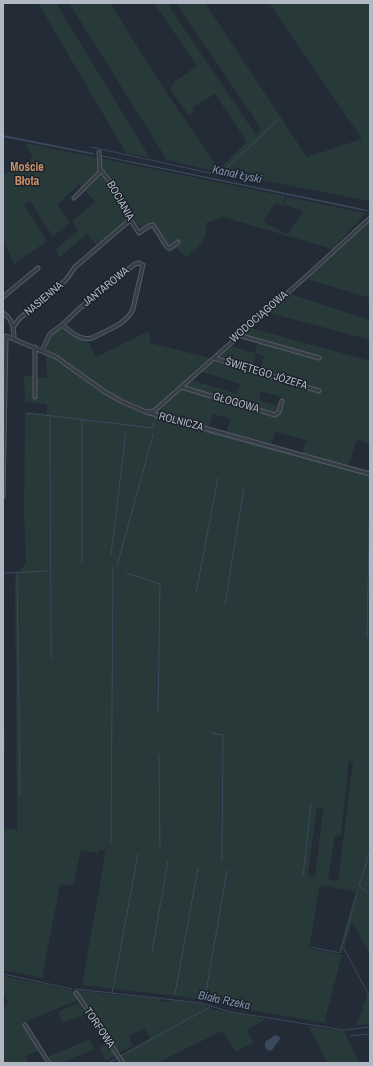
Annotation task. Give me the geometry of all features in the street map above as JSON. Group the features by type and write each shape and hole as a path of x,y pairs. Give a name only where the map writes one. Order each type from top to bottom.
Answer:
{"street":[{"path":"74,198 96,176 100,169 99,152"},
{"name":"BOCIANIA","path":"100,169 114,187 122,207 139,233 153,225 166,247 170,248 178,242"},
{"name":"WODOCIĄGOWA","path":"146,412 154,411 370,218"},
{"name":"NASIENNA","path":"3,313 14,326 19,319 66,280 72,270 130,220"},
{"name":"JANTAROWA","path":"42,351 50,334 80,308 135,264 139,263 143,265 132,312 123,322 87,340 78,337 62,325"},
{"path":"3,298 38,268"},
{"path":"14,326 14,339"},
{"path":"238,335 319,358"},
{"name":"ROLNICZA","path":"3,497 6,336 35,347 63,361 105,392 146,412 370,474"},
{"path":"35,347 35,397"},
{"name":"ŚWIĘTEGO JÓZEFA","path":"214,358 319,391"},
{"name":"GŁOGOWA","path":"181,387 275,415 279,412 282,401"},
{"name":"TORFOWA","path":"76,993 123,1063"},
{"path":"25,1025 50,1063"}],"shaded area":[{"path":"38,3 56,3 150,158 126,153"},
{"path":"69,3 110,3 166,92 219,169 247,142 215,94 193,107 194,112 189,116 170,89 175,81 197,66 154,3 167,3 256,135 261,128 176,3 205,3 307,157 362,139 269,3 370,3 370,201 218,172 167,160"},
{"path":"25,143 285,196 283,205 275,203 263,222 287,234 304,211 284,205 287,197 366,213 332,249 223,217 206,223 204,239 186,258 177,248 168,253 152,228 144,233 132,217 98,247 87,234 60,257 56,249 78,230 72,221 95,202 79,184 57,205 70,222 53,237 30,201 24,205 47,241 14,264 3,240 3,173 5,174 33,158"},
{"path":"370,221 370,298 307,279"},
{"path":"290,294 370,320 370,340 270,313"},
{"path":"251,328 370,361 370,444 357,440 348,465 370,471 370,954 352,922 344,949 339,951 356,892 320,885 309,948 342,955 324,1023 185,997 82,985 106,850 99,850 98,853 81,850 73,886 60,884 42,978 3,970 3,828 17,830 15,579 26,562 24,515 25,412 47,414 47,404 25,402 24,376 47,378 46,358 48,344 54,333 60,329 64,329 80,339 88,341 96,357 149,331 150,343 214,359 230,346 255,353 258,340 241,335","holes":["256,353 264,356 259,374 251,371","197,370 240,384 237,394 189,379","261,391 281,397 279,406 259,400","213,414 231,419 225,435 207,430","275,432 306,440 301,458 270,449","349,761 353,762 338,881 328,879 335,836 341,835","317,807 323,809 315,877 308,875"]},
{"path":"3,976 72,990 79,1000 27,1021 23,1026 39,1050 25,1057 28,1063 3,1063 3,1008 8,1002 3,994"},
{"path":"76,990 160,999 160,1001 171,1002 172,1000 201,1004 212,1009 266,1019 247,1030 254,1042 236,1052 222,1031 157,1063 124,1063 121,1057 123,1056 122,1054 150,1038 145,1029 130,1035 129,1037 133,1046 118,1053"},
{"path":"368,991 370,994 370,1024 357,1025"},
{"path":"78,1003 86,1014 62,1023 58,1012"},
{"path":"308,1026 344,1031 360,1063 328,1063"},
{"path":"90,1039 94,1049 62,1063 52,1063 49,1059 50,1056"},
{"path":"108,1043 116,1055 106,1061 99,1047"}],"water":[{"path":"3,135 93,153 95,155 3,137"},
{"path":"100,155 354,207 370,212 104,157"},
{"path":"275,1035 279,1036 280,1039 272,1050 268,1051 265,1046 265,1042"}],"waterway":[{"name":"Kanał Łyski","path":"91,147 219,175 279,119"},
{"path":"27,413 153,428 154,422"},
{"path":"50,418 51,659"},
{"path":"155,420 155,418 370,476"},
{"path":"82,420 82,563"},
{"path":"111,555 126,431"},
{"path":"117,566 153,435"},
{"path":"196,593 218,478"},
{"path":"369,536 370,478"},
{"path":"225,605 244,487"},
{"path":"369,538 367,637 370,638"},
{"path":"111,843 113,569"},
{"path":"3,573 48,571"},
{"path":"17,572 20,794"},
{"path":"126,573 160,584 158,713"},
{"path":"3,681 4,749"},
{"path":"211,733 223,735 222,861"},
{"path":"159,754 160,850"},
{"path":"303,876 311,804"},
{"path":"370,851 359,886 370,894"},
{"path":"112,994 138,854"},
{"path":"152,952 168,861"},
{"path":"175,994 198,868"},
{"path":"205,998 227,870"},
{"path":"311,947 340,953 357,893"},
{"path":"344,949 370,997"},
{"name":"Biała Rzeka","path":"3,974 72,989"},
{"name":"Biała Rzeka","path":"75,989 201,1003 231,1012 344,1030 370,1027"},
{"path":"121,1056 210,1007"},
{"path":"350,1036 370,1034"},
{"path":"108,1063 118,1058"}],"district":[{"name":"Moście Błota","path":"27,175"}]}
